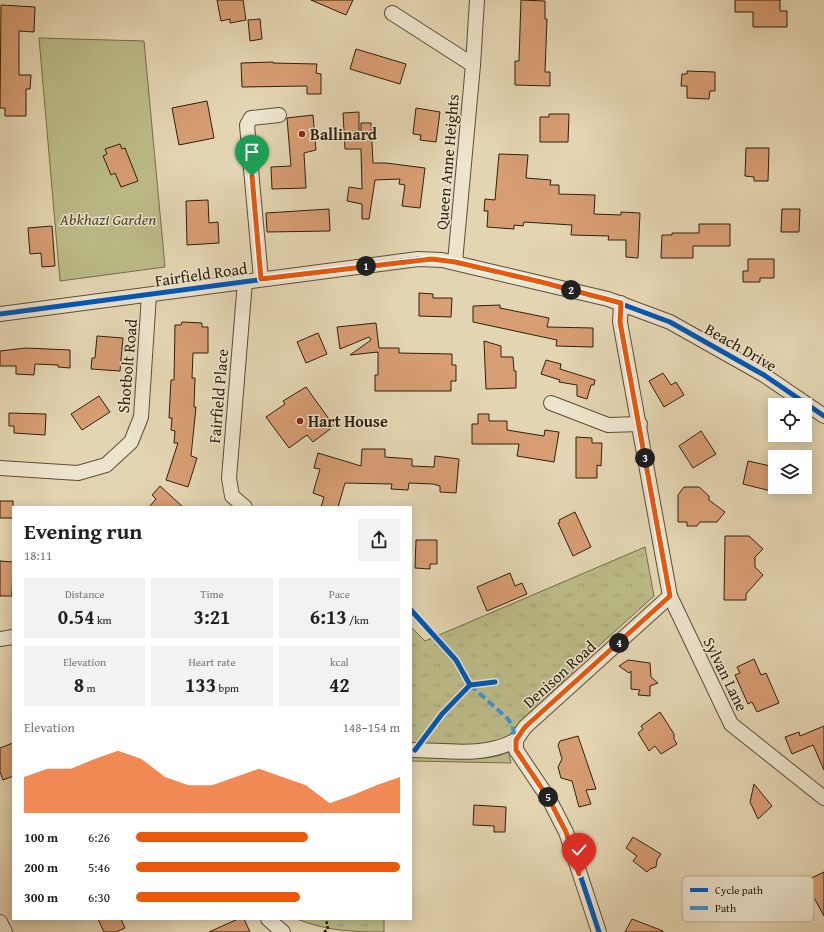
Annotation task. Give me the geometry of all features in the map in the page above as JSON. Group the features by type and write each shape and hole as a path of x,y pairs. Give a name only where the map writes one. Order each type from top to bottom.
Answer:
{"street":[{"name":"Queen Anne Heights","path":"455,262 474,66 477,0"},
{"path":"392,13 474,66"},
{"path":"261,279 247,125 251,118 279,115"},
{"name":"Fairfield Road","path":"0,314 418,259 455,262 621,303 640,310"},
{"name":"Fairfield Place","path":"244,282 229,478 232,496 244,506"},
{"name":"Shotbolt Road","path":"0,468 78,473 106,465 131,442 141,417 150,294"},
{"path":"621,303 620,322 640,424 659,544 670,596"},
{"name":"Beach Drive","path":"640,310 670,322 764,375 823,413"},
{"path":"552,403 608,425 640,424"},
{"name":"Denison Road","path":"516,740 525,727 670,596"},
{"name":"Sylvan Lane","path":"670,596 731,724 824,798"},
{"path":"0,639 12,637"},
{"path":"412,750 487,750 505,746 516,740 516,750 549,799 566,832 599,932"},
{"path":"269,920 283,932"},
{"path":"0,922 4,932"}],"path":[{"path":"324,932 328,929 326,920"}],"green space":[{"name":"Abkhazi Garden","path":"39,38 144,41 165,267 60,281"},
{"path":"645,547 654,596 593,651 496,749 508,750 511,763 412,761 412,628 425,641"},
{"path":"300,920 384,920 384,932 340,930"}],"building":[{"path":"217,0 243,0 246,20 230,23 230,19 221,21"},
{"path":"311,0 353,0 346,15"},
{"path":"521,0 545,1 545,19 547,19 545,72 550,72 550,86 515,85 515,61 519,61"},
{"path":"735,0 780,0 780,11 787,11 787,27 753,27 753,12 735,12"},
{"path":"1,5 35,7 34,32 19,31 19,75 31,75 30,89 26,89 26,116 5,116 5,108 0,108"},
{"path":"260,19 262,39 250,41 248,20"},
{"path":"356,49 406,64 400,84 350,69"},
{"path":"273,62 317,64 316,73 321,74 321,94 307,94 307,86 242,87 241,63"},
{"path":"687,71 715,72 715,91 710,91 709,99 687,98 687,86 681,86 682,74 687,74"},
{"path":"207,101 214,138 179,145 172,108"},
{"path":"416,108 440,112 436,142 420,140 421,135 413,134"},
{"path":"359,112 359,135 361,135 361,123 371,123 373,163 386,163 425,168 420,208 402,206 405,185 399,184 400,179 375,180 369,219 362,219 362,204 347,201 349,187 362,189 361,149 345,149 343,113"},
{"path":"549,114 569,114 568,142 540,142 540,117 549,117"},
{"path":"313,115 316,150 304,153 306,188 272,189 271,167 291,166 287,118"},
{"path":"120,144 122,149 125,148 138,181 121,187 115,173 111,175 103,156 107,154 105,149"},
{"path":"746,148 769,148 768,181 754,181 754,177 745,176"},
{"path":"499,154 528,155 526,178 551,180 550,185 559,185 559,194 595,195 594,214 621,215 621,212 640,213 638,258 626,257 626,240 608,240 609,236 571,235 572,225 524,222 523,226 514,225 514,229 487,227 488,211 484,211 485,199 495,200"},
{"path":"208,200 209,223 218,222 219,243 187,245 186,201"},
{"path":"329,209 330,231 267,232 266,213"},
{"path":"782,209 800,209 799,232 781,232"},
{"path":"699,224 730,224 730,246 693,246 693,258 661,258 662,235 672,235 672,233 699,233"},
{"path":"52,226 55,266 42,267 41,253 30,254 28,228"},
{"path":"748,259 774,259 774,278 760,278 760,282 743,282 743,271 748,271"},
{"path":"419,293 433,294 433,298 452,298 451,317 419,316"},
{"path":"500,305 500,308 549,318 547,327 593,328 593,347 556,346 557,340 473,322 473,306"},
{"path":"182,322 202,323 202,327 208,327 208,353 193,353 192,378 195,378 194,407 196,407 191,456 197,458 188,487 166,480 178,443 174,443 175,431 171,430 172,418 169,418 171,380 174,380 175,325 181,325"},
{"path":"376,323 379,348 399,348 399,353 452,354 452,365 456,365 456,381 451,381 451,391 375,391 375,375 378,375 378,352 350,355 371,340 369,337 340,349 337,327"},
{"path":"318,333 327,354 306,363 297,342"},
{"path":"97,336 123,338 120,371 91,369 92,358 95,358"},
{"path":"484,341 501,346 501,357 513,357 514,371 516,371 516,388 486,389"},
{"path":"26,348 70,350 70,368 58,367 58,365 35,364 34,375 16,374 16,366 0,366 0,351"},
{"path":"546,360 561,364 560,369 595,380 594,385 591,385 587,399 577,396 577,385 559,382 560,380 541,374"},
{"path":"663,373 671,385 676,382 684,395 664,407 649,381"},
{"name":"Hart House","path":"306,387 334,426 313,442 307,435 289,448 266,417 285,404 283,401"},
{"path":"99,396 110,412 82,430 71,414"},
{"path":"9,413 46,414 45,435 14,433 14,426 9,426"},
{"path":"478,414 489,414 489,421 507,421 507,430 544,436 545,430 559,432 554,462 517,456 519,444 472,444 472,424 478,424"},
{"path":"701,431 716,454 693,468 679,446"},
{"path":"576,437 592,438 592,443 602,443 601,466 597,465 597,478 576,478"},
{"path":"362,449 385,449 385,457 412,459 412,466 434,467 435,456 459,459 456,493 440,492 440,486 433,484 409,483 408,490 391,489 392,484 345,483 338,506 321,506 324,497 313,493 320,469 314,468 318,453 361,466"},
{"path":"748,461 768,465 768,490 743,484"},
{"path":"160,486 182,506 150,506 156,499 152,495"},
{"path":"684,487 699,487 709,496 709,500 725,512 717,522 700,522 697,526 687,526 687,522 678,522 678,495"},
{"path":"0,501 13,501 12,518 0,518"},
{"path":"575,512 591,547 573,556 558,523 560,522 559,520"},
{"path":"725,536 749,536 763,549 755,557 755,567 763,575 746,594 746,600 724,600"},
{"path":"416,540 437,540 437,564 430,564 430,569 415,568"},
{"path":"0,561 12,562 12,596 0,596"},
{"path":"510,573 515,586 522,583 527,594 487,611 477,587"},
{"path":"754,659 761,675 766,673 779,703 757,712 752,702 748,704 735,675 740,673 737,667"},
{"path":"628,660 650,663 651,677 658,683 650,686 650,696 638,695 640,690 631,689 631,671 629,673 619,666"},
{"path":"660,712 674,734 674,739 677,744 661,754 655,746 649,751 638,733 643,729 641,726"},
{"path":"824,726 824,770 813,745 792,754 785,737 799,732 800,736"},
{"path":"578,736 596,789 586,790 591,804 579,807 572,781 561,778 558,767 562,759 558,745 560,741"},
{"path":"12,743 12,776 3,780 0,772 0,748"},
{"path":"754,784 772,806 758,819 750,802"},
{"path":"474,805 506,807 505,832 494,832 494,826 473,825"},
{"path":"633,837 661,854 657,860 656,867 647,872 633,861 637,856 626,848"},
{"path":"824,872 824,916 814,898 814,877"},
{"path":"632,919 663,931 663,932 625,932"},
{"path":"98,920 121,920 125,928 116,932 104,932"},
{"path":"236,920 244,920 250,932 209,932"}],"marked path":[{"path":"470,685 507,718 512,725 516,740"}],"cycle path":[{"path":"0,314 418,259 442,260 608,299 670,322 764,375 824,416"},
{"path":"599,932 566,832 549,799 516,750 516,740 525,727 670,596 620,322 621,303"},
{"path":"412,611 456,660 470,685"},
{"path":"415,750 442,714 470,685 495,682"}],"place":[{"name":"Ballinard","path":"302,134"},
{"name":"Hart House","path":"300,421"}],"route":[{"path":"252,176 261,279 418,259 432,259 455,262 541,282 621,303 620,322 638,416 659,544 670,596 525,727 516,740 516,750 549,799 566,832 579,874"}]}
